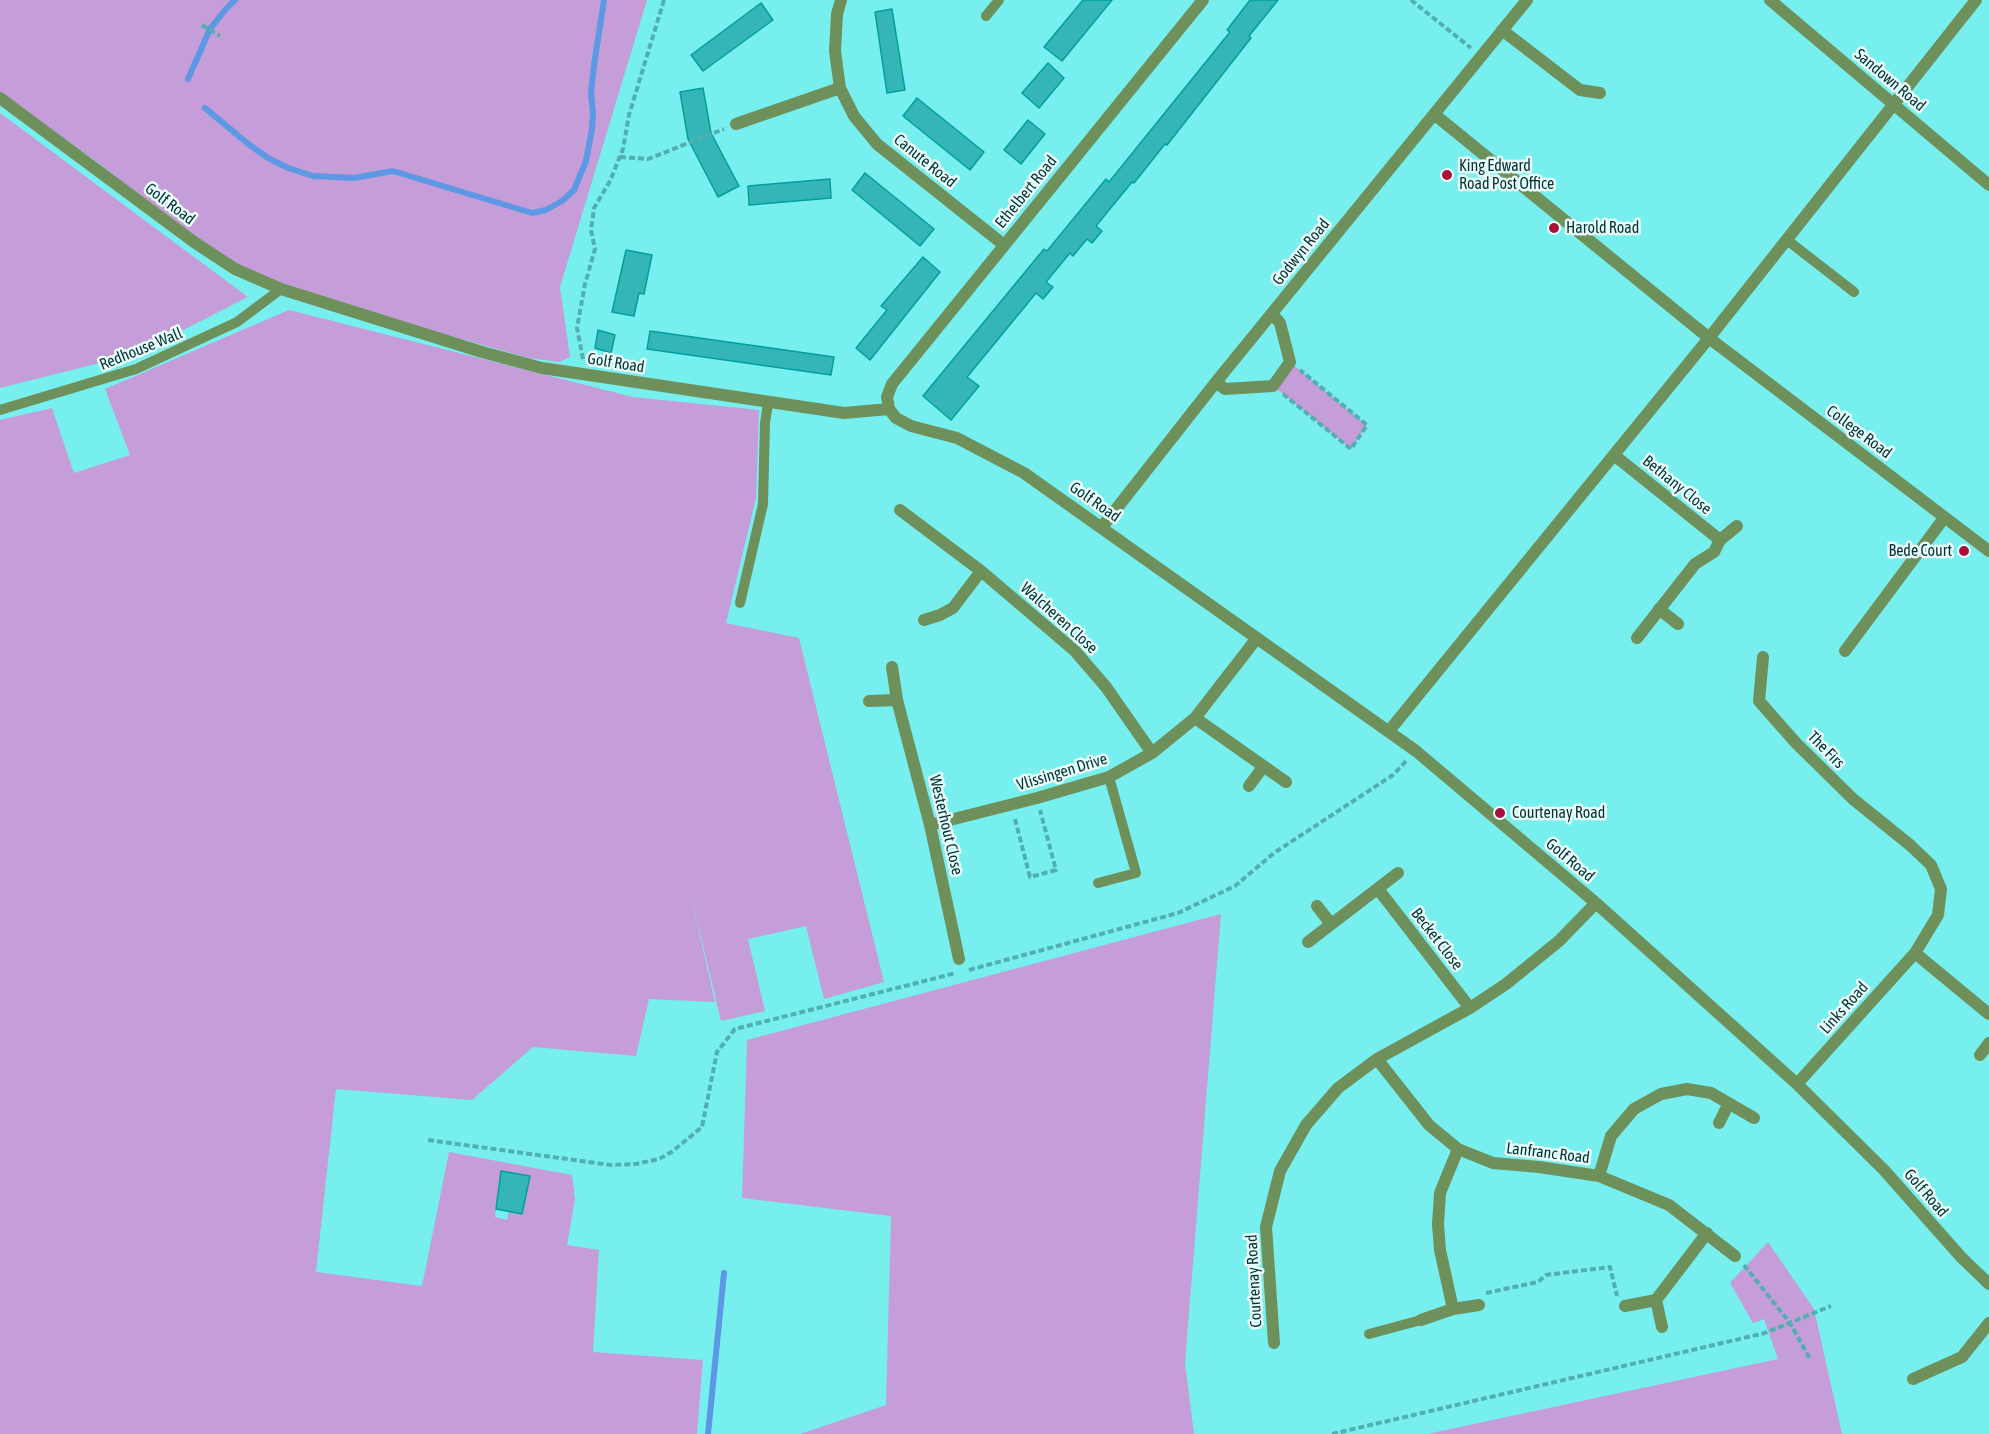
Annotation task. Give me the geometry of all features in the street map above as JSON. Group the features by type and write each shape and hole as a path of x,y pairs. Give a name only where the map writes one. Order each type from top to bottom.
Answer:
{"street":[{"name":"Canute Road","path":"841,0 837,14 835,51 840,88 854,116 877,144 1004,245"},
{"name":"Ethelbert Road","path":"889,409 887,397 892,384 1203,0"},
{"name":"Godwyn Road","path":"1102,527 1216,382 1527,0"},
{"name":"Sandown Road","path":"1770,0 1989,185"},
{"path":"1389,731 1709,338 1976,0"},
{"path":"1502,30 1580,90 1600,93"},
{"path":"736,124 840,88"},
{"name":"Golf Road","path":"0,98 194,242 235,269 280,290 542,368 844,413 889,409 896,418 911,426 957,438 1024,473 1416,751 1596,903 1797,1084 1878,1164 1961,1257 1989,1284"},
{"name":"College Road","path":"1434,114 1709,338 1989,551"},
{"path":"1216,382 1225,389 1273,386 1290,362 1280,323 1272,314"},
{"name":"Bethany Close","path":"1614,455 1720,540"},
{"name":"Walcheren Close","path":"900,510 981,571 1075,651 1089,666 1152,753"},
{"path":"1845,651 1944,518"},
{"path":"1637,638 1695,564 1714,552 1720,540 1737,526"},
{"path":"924,620 953,608 981,571"},
{"path":"1659,609 1678,624"},
{"name":"Vlissingen Drive","path":"930,825 1109,777 1152,753 1194,718 1257,638"},
{"name":"The Firs","path":"1763,657 1759,701 1796,743 1853,799 1910,845"},
{"name":"Westerhout Close","path":"892,667 897,700 930,825 960,959"},
{"path":"869,701 897,700"},
{"path":"1194,718 1286,782"},
{"path":"1249,786 1263,767"},
{"name":"Links Road","path":"1797,1084 1915,953 1938,915 1941,889 1930,865 1910,845"},
{"path":"1308,942 1398,873"},
{"name":"Becket Close","path":"1378,890 1470,1008"},
{"name":"Courtenay Road","path":"1274,1343 1266,1227 1280,1171 1306,1125 1338,1088 1377,1059 1470,1008 1506,984 1559,941 1596,903"},
{"path":"1317,906 1332,924"},
{"path":"1915,953 1989,1014"},
{"path":"1980,1055 1989,1043"},
{"name":"Lanfranc Road","path":"1377,1059 1429,1125 1458,1149 1493,1163 1599,1176 1670,1205 1736,1256"},
{"path":"1599,1176 1611,1136 1634,1109 1661,1094 1687,1089 1711,1093 1754,1118"},
{"path":"1719,1123 1729,1103"},
{"path":"1453,1309 1440,1250 1438,1224 1440,1193 1458,1149"},
{"path":"1625,1306 1656,1300 1707,1233"},
{"path":"1656,1300 1662,1328"},
{"path":"1421,1320 1453,1309 1479,1305"},
{"path":"1913,1379 1962,1357 1989,1323"}],"lane":[{"path":"986,16 999,0"},
{"path":"1787,240 1854,292"},
{"name":"Redhouse Wall","path":"0,410 136,369 237,322 280,290"},
{"path":"740,603 763,504 765,423 768,403"},
{"path":"1098,884 1136,873 1109,777"},
{"path":"1369,1334 1421,1320"}],"path":[{"path":"586,375 577,328 585,284 595,249 591,230 594,208 610,181 620,156 629,115 664,0"},
{"path":"1412,0 1481,56"},
{"path":"202,25 220,36"},
{"path":"620,156 648,159 736,124"},
{"path":"1273,386 1351,449 1367,425 1290,362"},
{"path":"428,1140 611,1165 636,1164 659,1159 673,1151 702,1127 717,1052 735,1029 958,973 1178,913 1234,886 1274,853 1393,775 1416,751"},
{"path":"1011,805 1030,876 1056,870 1037,798"},
{"path":"1736,1256 1790,1323 1810,1359"},
{"path":"1479,1305 1486,1293 1538,1282 1546,1275 1610,1267 1617,1297 1625,1306"},
{"path":"1332,1434 1765,1333 1831,1306"}],"shaded area":[{"path":"0,0 647,0 560,287 570,357 559,362 529,358 447,335 265,278 234,262 172,220 0,92"},
{"path":"0,113 248,297 136,354 0,388"},
{"path":"289,310 633,397 759,410 756,498 726,623 799,638 884,982 824,999 806,926 748,939 765,1011 721,1021 689,887 715,1002 649,999 636,1056 533,1047 472,1100 336,1089 316,1272 422,1286 449,1152 572,1175 575,1199 567,1245 599,1250 593,1352 703,1360 697,1434 0,1434 0,420 52,408 74,473 130,455 105,389","holes":["501,1171 530,1176 509,1211 507,1220 495,1217 496,1207 506,1188 498,1186"]},
{"path":"1290,362 1367,425 1351,449 1273,386"},
{"path":"1221,914 1185,1363 1194,1434 800,1434 886,1405 891,1216 742,1198 747,1040"},
{"path":"1768,1242 1814,1309 1842,1434 1427,1434 1778,1359 1764,1319 1753,1323 1730,1283"}],"building":[{"path":"1083,0 1112,0 1062,61 1044,47"},
{"path":"1250,0 1278,0 1167,145 1165,144 1096,226 1102,231 1092,243 1087,239 1073,256 1070,253 1046,282 1053,287 1043,299 1036,293 967,377 979,386 951,420 923,396 1044,249 1047,251 1106,179 1109,182 1230,32 1227,30"},
{"path":"761,3 773,20 703,71 691,55"},
{"path":"892,9 905,90 887,93 875,12"},
{"path":"1048,63 1064,78 1039,108 1022,93"},
{"path":"703,88 711,133 739,186 718,197 688,139 680,92"},
{"path":"917,98 984,152 970,170 903,116"},
{"path":"1028,120 1045,134 1021,164 1004,150"},
{"path":"865,173 934,229 920,246 852,190"},
{"path":"830,179 831,198 749,205 748,186"},
{"path":"626,250 652,255 644,294 639,293 634,316 612,312"},
{"path":"923,257 940,272 870,360 856,348 887,310 881,306"},
{"path":"598,330 615,335 611,353 595,348"},
{"path":"650,331 834,357 831,375 647,349"},
{"path":"501,1171 530,1176 522,1214 496,1209"}],"waterway":[{"path":"188,79 210,29 235,0"},
{"path":"205,108 268,158 288,168 313,176 354,178 393,171 532,213 546,210 562,201 574,190 586,161 592,129 591,93 594,65 604,0"},
{"path":"708,1434 724,1273"}],"place":[{"name":"King Edward Road Post Office","path":"1447,175"},
{"name":"Harold Road","path":"1554,228"},
{"name":"Bede Court","path":"1964,551"},
{"name":"Courtenay Road","path":"1500,813"}]}
